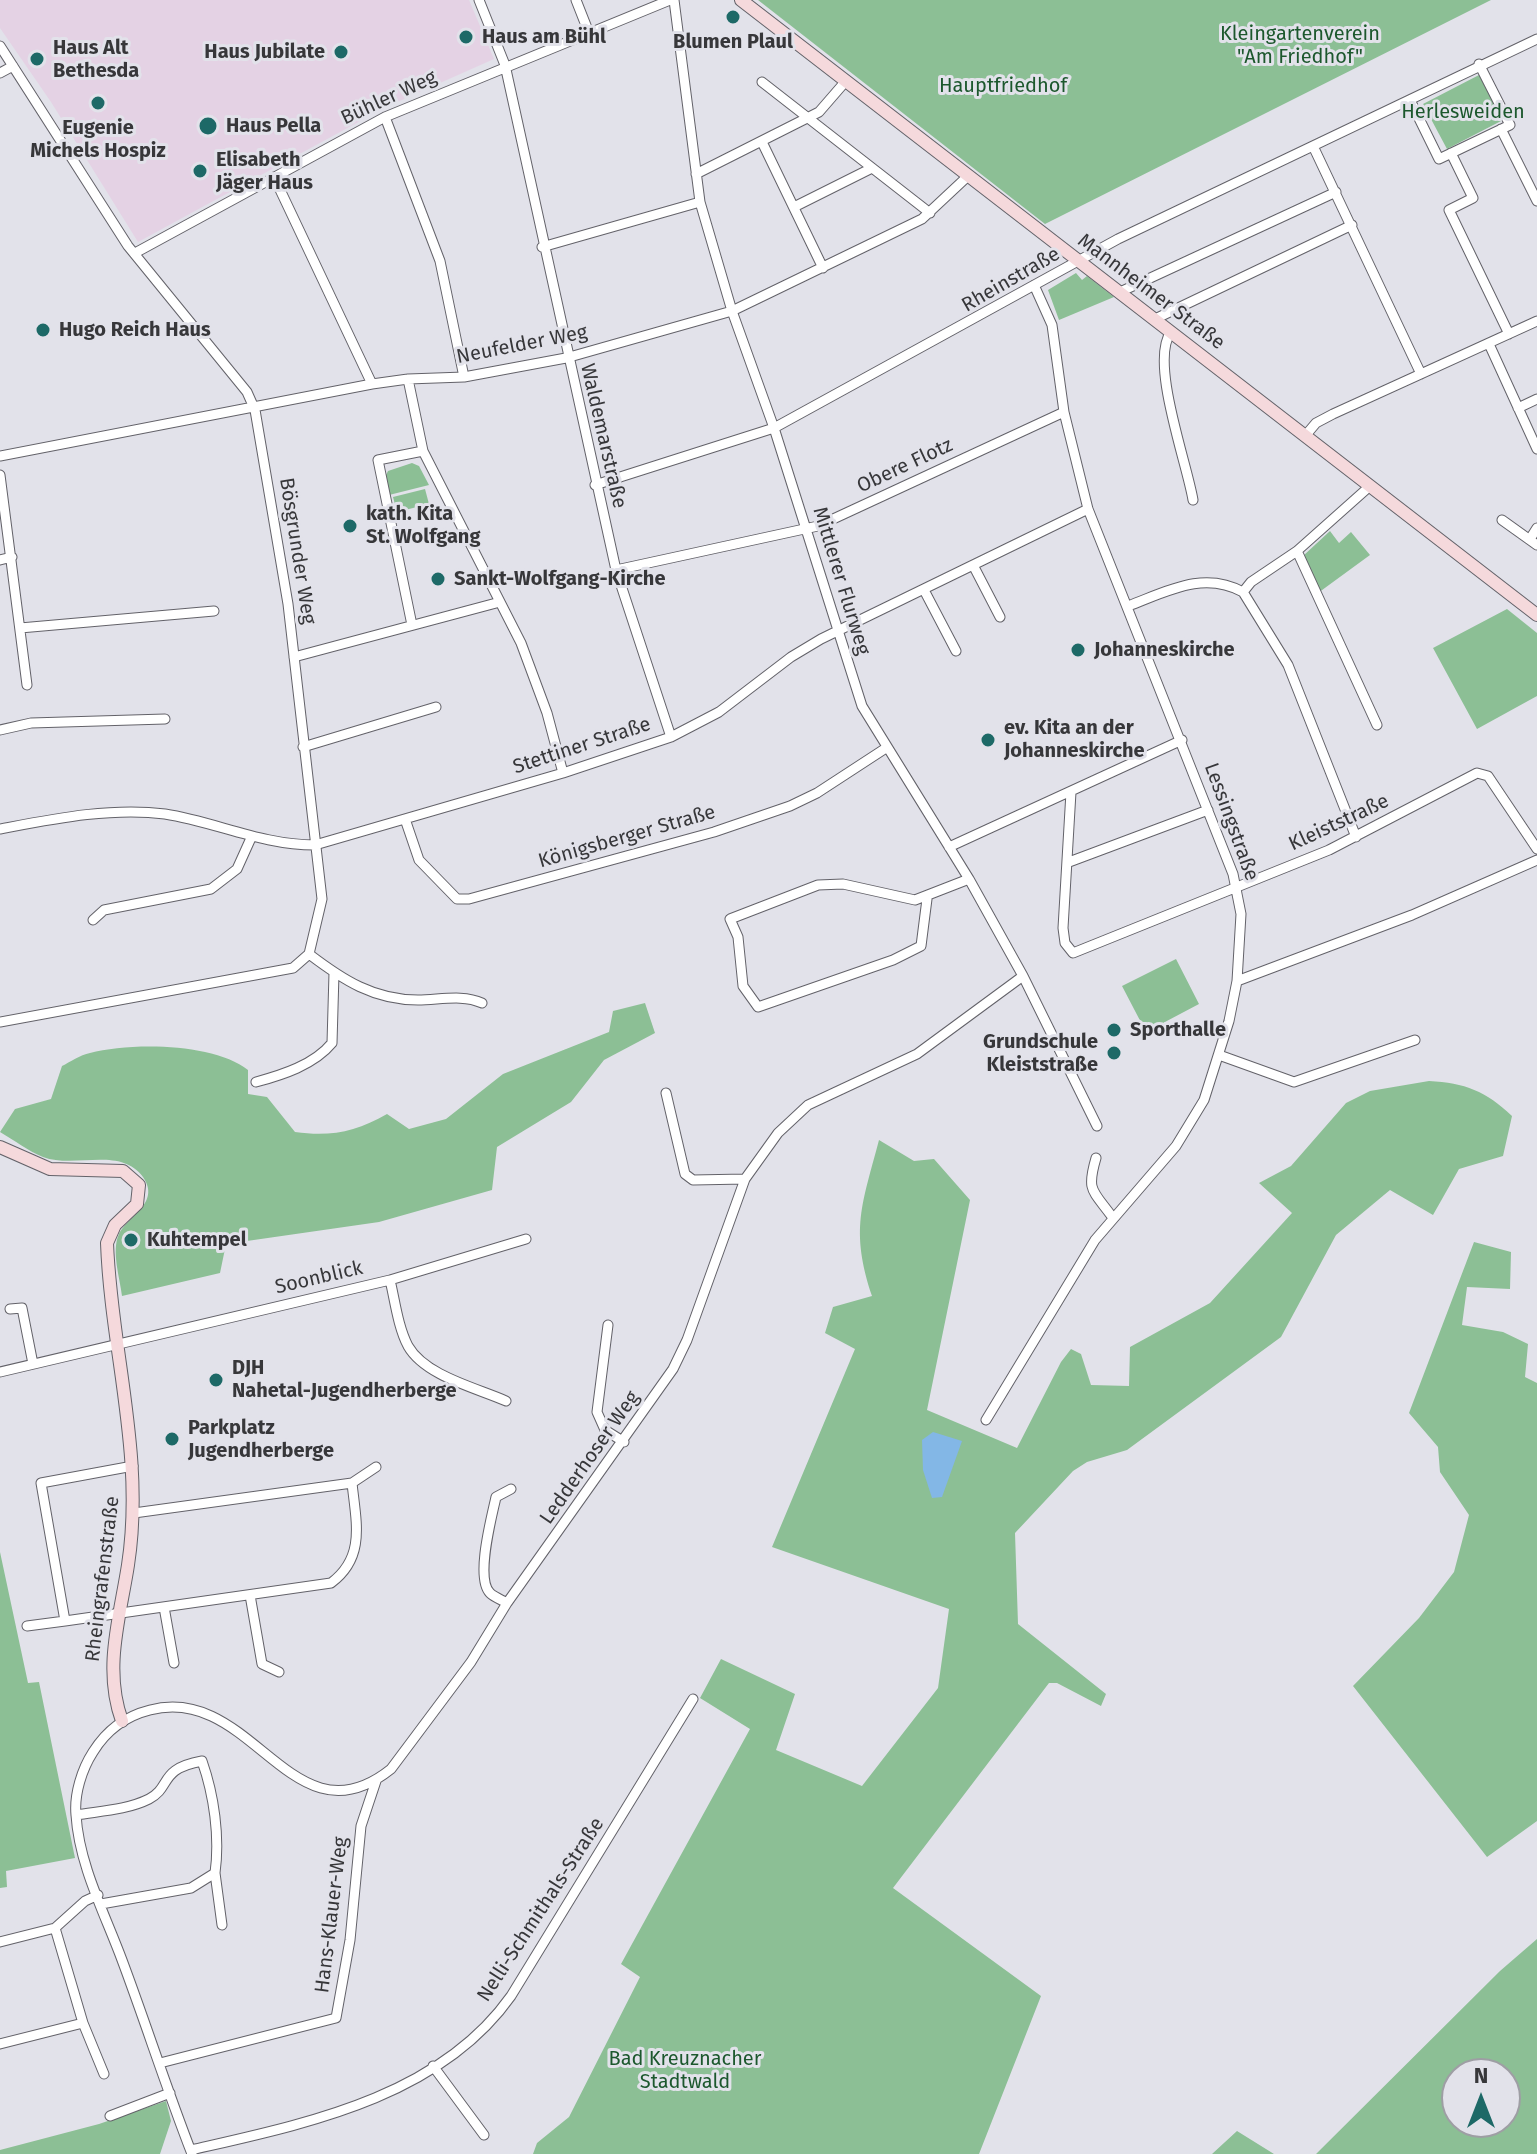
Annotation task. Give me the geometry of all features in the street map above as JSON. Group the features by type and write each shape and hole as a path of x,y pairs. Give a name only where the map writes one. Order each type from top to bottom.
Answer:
{"street":[{"name":"Waldemarstraße","path":"479,0 505,65 566,358 616,570 671,737"},
{"path":"576,0 589,33"},
{"name":"Bühler Weg","path":"135,253 385,117 505,65 672,0"},
{"name":"Mittlerer Flurweg","path":"672,0 700,202 732,311 774,428 862,706 969,879 1023,976 1097,1126"},
{"name":"Mannheimer Straße","path":"741,0 1537,615"},
{"name":"Rheinstraße","path":"595,485 774,428 954,332 1078,261 1410,100 1522,43 1537,32"},
{"name":"Rheinstraße","path":"1522,43 1537,39"},
{"name":"Bösgrunder Weg","path":"0,46 135,253 247,392 255,410 276,519 322,899 309,954"},
{"path":"1410,100 1439,159 1510,125 1479,64"},
{"path":"0,73 13,66"},
{"path":"762,82 930,213"},
{"path":"696,174 819,112 845,82"},
{"path":"385,117 440,261 464,377"},
{"path":"1501,129 1537,201"},
{"path":"762,142 823,268"},
{"path":"1313,146 1421,374"},
{"path":"1451,153 1473,198 1449,210 1509,334"},
{"path":"794,207 872,168"},
{"name":"Neufelder Weg","path":"0,456 255,410 372,384 464,377 566,358 732,311 930,213 968,176"},
{"path":"274,177 372,384"},
{"path":"1120,292 1336,192"},
{"path":"542,247 700,202"},
{"path":"1155,319 1352,225"},
{"name":"Lessingstraße","path":"986,1420 1095,1240 1176,1146 1204,1100 1219,1055 1237,981 1241,926 1238,886 1088,509 1064,412 1052,325 1034,285"},
{"path":"1305,436 1316,423 1537,321"},
{"path":"1171,332 1165,344 1167,388 1193,500"},
{"path":"1489,344 1537,449"},
{"path":"408,379 423,451 521,643 547,713 563,773"},
{"path":"1518,408 1537,399"},
{"name":"Obere Flotz","path":"616,570 806,528 1064,412"},
{"path":"412,625 378,460 423,451"},
{"path":"0,475 27,685"},
{"path":"1243,592 1251,582 1297,551 1370,486"},
{"name":"Stettiner Straße","path":"0,829 125,812 180,817 277,844 315,845 563,773 671,737 719,712 791,657 1088,509"},
{"path":"1502,520 1533,542 1537,528"},
{"path":"1297,551 1377,725"},
{"path":"0,560 12,557"},
{"path":"973,565 1000,617"},
{"path":"1128,606 1195,581 1212,581 1243,592 1288,665 1356,837"},
{"path":"924,590 956,651"},
{"path":"294,657 500,602"},
{"path":"20,628 214,611"},
{"path":"303,747 436,707"},
{"path":"0,730 31,723 165,719"},
{"path":"949,847 1182,740"},
{"name":"Königsberger Straße","path":"405,819 419,860 457,899 469,899 714,832 790,806 817,793 886,748"},
{"name":"Kleiststraße","path":"1069,862 1063,937 1073,953 1356,837 1472,774 1483,773 1537,849"},
{"path":"1071,792 1069,862 1208,810"},
{"path":"93,920 104,910 211,889 237,869 251,838"},
{"path":"1237,981 1412,915 1537,860"},
{"path":"927,899 921,946 893,960 758,1007 743,986 738,937 730,919 829,884 901,898 927,899 969,879"},
{"path":"0,1022 85,1004 276,973 302,963 309,954 334,973 380,996 416,1000 469,999 482,1003"},
{"path":"256,1082 289,1071 321,1054 332,1043 334,973"},
{"name":"Ledderhoser Weg","path":"376,1781 391,1769 417,1736 673,1369 687,1340 745,1179 778,1133 808,1105 917,1054 1023,976"},
{"path":"1219,1055 1294,1082 1415,1040"},
{"path":"666,1093 685,1174 693,1180 745,1179"},
{"name":"Rheingrafenstraße","path":"0,1147 43,1167 117,1170 136,1180 140,1192 137,1204 110,1231 107,1243 133,1466 134,1513 112,1673 122,1721"},
{"path":"1096,1158 1089,1178 1090,1186 1113,1218"},
{"name":"Soonblick","path":"0,1372 390,1280 470,1259 526,1239"},
{"path":"390,1280 403,1332 413,1354 449,1376 506,1401"},
{"path":"10,1309 22,1308 33,1364"},
{"path":"608,1325 597,1412 605,1430 624,1442"},
{"path":"65,1621 41,1483 133,1466"},
{"path":"134,1513 352,1483 376,1467"},
{"path":"27,1626 331,1583 343,1574 359,1544 352,1483"},
{"path":"507,1603 489,1592 484,1582 487,1536 496,1497 511,1489"},
{"path":"250,1595 262,1664 279,1672"},
{"path":"164,1607 174,1663"},
{"name":"Nelli-Schmithals-Straße","path":"192,2152 330,2116 389,2091 433,2066 477,2035 503,2007 693,1699"},
{"path":"192,2152 83,1852 76,1815 85,1768 94,1750 122,1721 160,1707 189,1706 216,1715 249,1738 299,1781 315,1788 353,1791 376,1781"},
{"path":"76,1815 131,1806 153,1797 167,1775 183,1764 202,1761 208,1779 218,1851 215,1873 222,1925"},
{"name":"Hans-Klauer-Weg","path":"160,2063 336,2018 362,1847 361,1826 376,1781"},
{"path":"0,1942 55,1928 85,1901 191,1888 215,1873"},
{"path":"55,1928 83,2023 104,2074"},
{"path":"0,2044 83,2023"},
{"path":"433,2066 484,2135"},
{"path":"110,2116 170,2093"}],"shaded area":[{"name":"Haus Pella","path":"0,0 469,0 494,59 386,107 138,242 51,102 0,28"}],"green space":[{"name":"Hauptfriedhof","path":"758,0 1491,0 1045,224"},
{"name":"Herlesweiden","path":"1479,75 1503,120 1447,149 1423,104"},
{"path":"1076,273 1082,280 1087,276 1114,297 1059,320 1048,290"},
{"path":"412,463 419,466 429,485 389,495 385,477 388,471"},
{"path":"425,489 429,504 397,512 393,497"},
{"path":"1330,531 1339,543 1351,532 1370,555 1318,593 1303,556"},
{"path":"1507,609 1537,633 1537,696 1477,729 1433,648"},
{"path":"1176,959 1199,1004 1146,1032 1122,986"},
{"path":"645,1003 655,1033 604,1060 571,1102 497,1147 492,1190 379,1222 226,1244 220,1273 122,1296 117,1241 123,1227 146,1202 148,1186 143,1177 122,1162 43,1157 0,1132 15,1109 51,1099 62,1066 79,1057 107,1049 149,1046 194,1050 233,1061 248,1070 248,1094 267,1097 295,1132 342,1132 387,1114 409,1129 446,1119 503,1074 609,1032 613,1011"},
{"name":"Bad Kreuznacher Stadtwald","path":"1429,1081 1474,1090 1493,1100 1512,1116 1503,1156 1459,1169 1433,1215 1390,1190 1336,1235 1281,1337 1127,1450 1087,1462 1073,1471 1015,1533 1018,1624 1106,1694 1101,1706 1057,1683 1049,1683 893,1888 1041,1996 979,2154 533,2154 537,2143 569,2117 640,1977 621,1964 750,1729 700,1698 721,1659 795,1694 776,1750 862,1786 938,1688 949,1609 772,1547 855,1349 825,1333 833,1307 872,1296 865,1273 860,1234 864,1200 879,1140 914,1161 934,1159 970,1200 927,1410 1017,1448 1061,1362 1071,1349 1081,1354 1091,1385 1129,1386 1130,1347 1210,1303 1292,1213 1259,1183 1291,1166 1346,1103 1370,1091"},
{"path":"1474,1242 1511,1252 1510,1289 1467,1287 1462,1325 1503,1332 1528,1344 1525,1377 1537,1383 1537,1821 1487,1857 1353,1686 1419,1618 1454,1572 1469,1515 1440,1472 1438,1447 1409,1413"},
{"path":"0,1552 28,1683 39,1682 75,1858 6,1871 7,1887 0,1888"},
{"path":"1537,1939 1537,2154 1316,2154 1500,1971"},
{"path":"166,2101 171,2121 160,2154 0,2154 0,2150 99,2124"},
{"path":"1237,2131 1274,2154 1212,2154"}],"water":[{"path":"933,1432 962,1441 942,1497 932,1498 923,1470 922,1440"}],"place":[{"name":"Blumen Plaul","path":"733,17"},
{"name":"Haus am Bühl","path":"466,37"},
{"name":"Haus Jubilate","path":"341,52"},
{"name":"Haus Alt Bethesda","path":"37,59"},
{"name":"Eugenie Michels Hospiz","path":"98,103"},
{"name":"Haus Pella","path":"208,126"},
{"name":"Elisabeth Jäger Haus","path":"200,171"},
{"name":"Hugo Reich Haus","path":"43,330"},
{"name":"kath. Kita St. Wolfgang","path":"350,526"},
{"name":"Sankt-Wolfgang-Kirche","path":"438,579"},
{"name":"Johanneskirche","path":"1078,650"},
{"name":"ev. Kita an der Johanneskirche","path":"988,740"},
{"name":"Sporthalle","path":"1114,1030"},
{"name":"Grundschule Kleiststraße","path":"1114,1053"},
{"name":"Kuhtempel","path":"131,1240"},
{"name":"DJH Nahetal-Jugendherberge","path":"216,1380"},
{"name":"Parkplatz Jugendherberge","path":"172,1439"}],"park label":[{"name":"Kleingartenverein \"Am Friedhof\"","path":"1300,46"}]}
